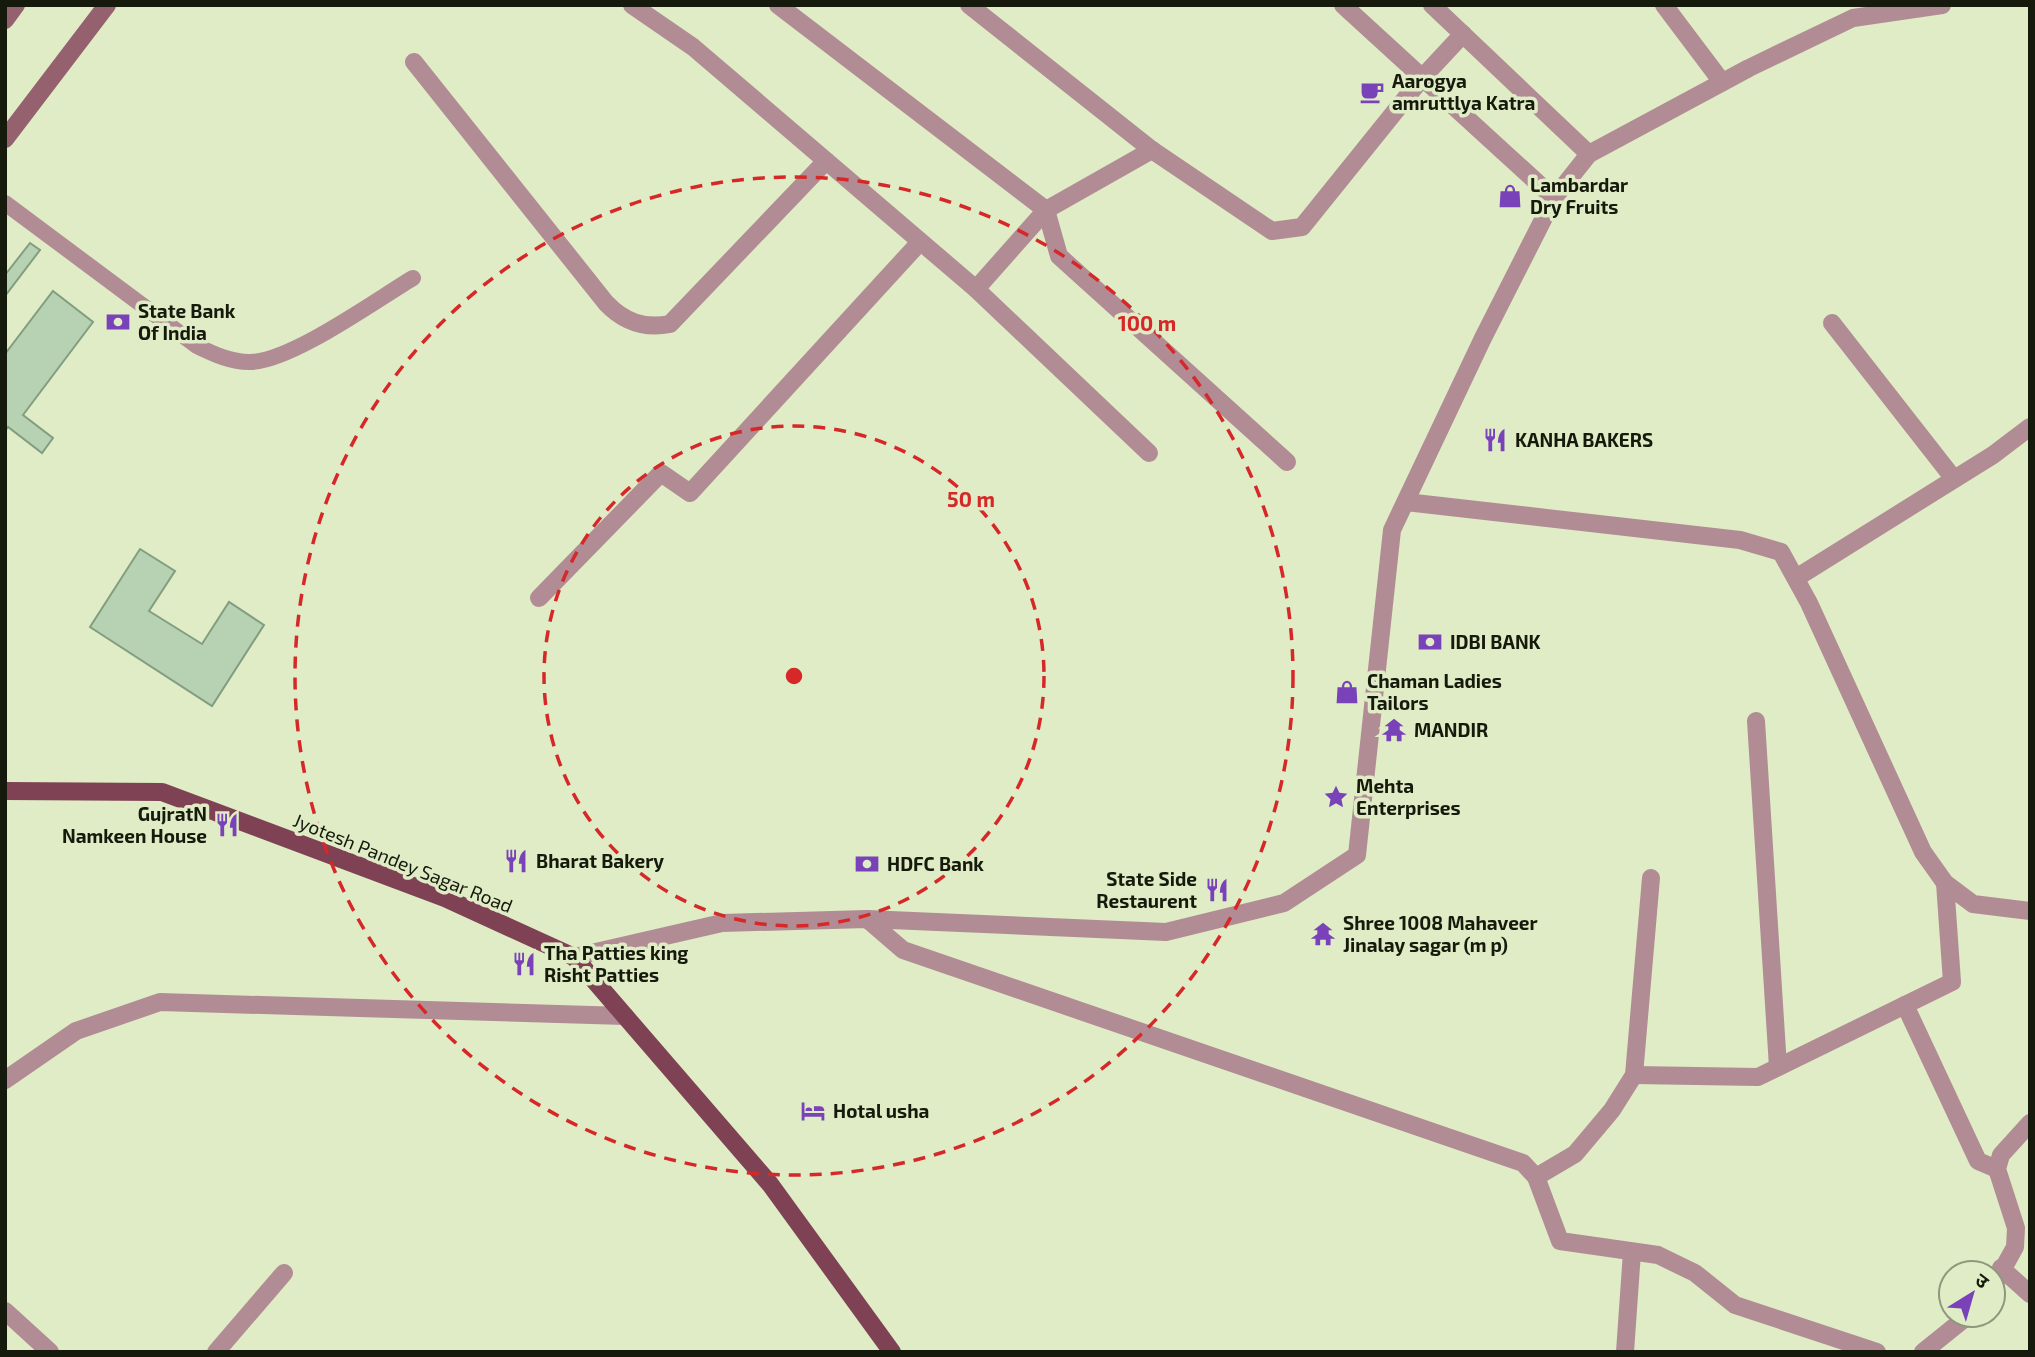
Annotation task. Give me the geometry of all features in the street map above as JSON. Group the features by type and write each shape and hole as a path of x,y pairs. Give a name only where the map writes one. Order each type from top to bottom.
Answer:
{"main road":[{"path":"5,20 16,5"},
{"path":"5,139 107,5"},
{"name":"Jyotesh Pandey Sagar Road","path":"5,791 162,792 445,898 574,957 770,1184 892,1352"}],"street":[{"path":"632,5 693,47 976,289 1149,453"},
{"path":"778,5 1046,210 1059,256 1287,463"},
{"path":"969,5 1152,150 1272,232 1302,227 1422,78 1463,34"},
{"path":"1343,5 1554,198"},
{"path":"1432,5 1589,154"},
{"path":"1664,5 1722,82"},
{"path":"574,957 722,923 867,919 1166,932 1284,902 1357,855 1392,530 1554,198 1589,154 1722,82 1853,18 1867,5"},
{"path":"1853,18 1942,5"},
{"path":"414,62 606,303 627,320 641,326 670,324 826,161"},
{"path":"976,289 1046,210 1152,150"},
{"path":"539,598 661,473 690,494 920,242"},
{"path":"1832,323 1954,479"},
{"path":"1796,578 1954,479 2030,427"},
{"path":"1406,502 1740,540 1781,552 1796,578 1923,852 1945,883 1973,904 2030,911"},
{"path":"1756,721 1777,1067"},
{"path":"1536,1177 1575,1154 1612,1110 1634,1075 1651,878"},
{"path":"1634,1075 1758,1077 1952,982 1945,883"},
{"path":"867,919 903,950 1523,1163 1536,1177 1560,1241 1658,1255 1695,1273 1735,1305 1877,1352"},
{"path":"5,1080 76,1031 160,1002 625,1016"},
{"path":"1905,1005 1978,1161 1997,1169"},
{"path":"2007,1259 2015,1247 2016,1228 1997,1169 2001,1155 2030,1123"},
{"path":"1625,1352 1632,1252"},
{"path":"216,1352 284,1273"},
{"path":"2007,1273 2030,1294"},
{"path":"5,1311 50,1352"},
{"path":"1923,1352 1952,1329"}],"lane":[{"path":"5,203 197,346 222,358 250,362 281,356 413,278"}],"building":[{"path":"30,243 40,250 5,296 5,275"},
{"path":"53,291 93,322 23,415 53,438 42,453 8,427 5,431 5,354"},
{"path":"140,549 175,571 149,611 202,644 229,602 264,625 212,706 90,627"}],"place":[{"name":"Aarogya amruttlya Katra","path":"1372,92"},
{"name":"Lambardar Dry Fruits","path":"1510,196"},
{"name":"State Bank Of India","path":"118,322"},
{"name":"KANHA BAKERS","path":"1495,440"},
{"name":"IDBI BANK","path":"1430,642"},
{"name":"Chaman Ladies Tailors","path":"1347,692"},
{"name":"MANDIR","path":"1394,730"},
{"name":"Mehta Enterprises","path":"1336,797"},
{"name":"GujratN Namkeen House","path":"227,825"},
{"name":"Bharat Bakery","path":"516,861"},
{"name":"HDFC Bank","path":"867,864"},
{"name":"State Side Restaurent","path":"1217,890"},
{"name":"Shree 1008 Mahaveer Jinalay sagar (m p)","path":"1323,934"},
{"name":"Tha Patties king Risht Patties","path":"524,964"},
{"name":"Hotal usha","path":"813,1111"}]}
